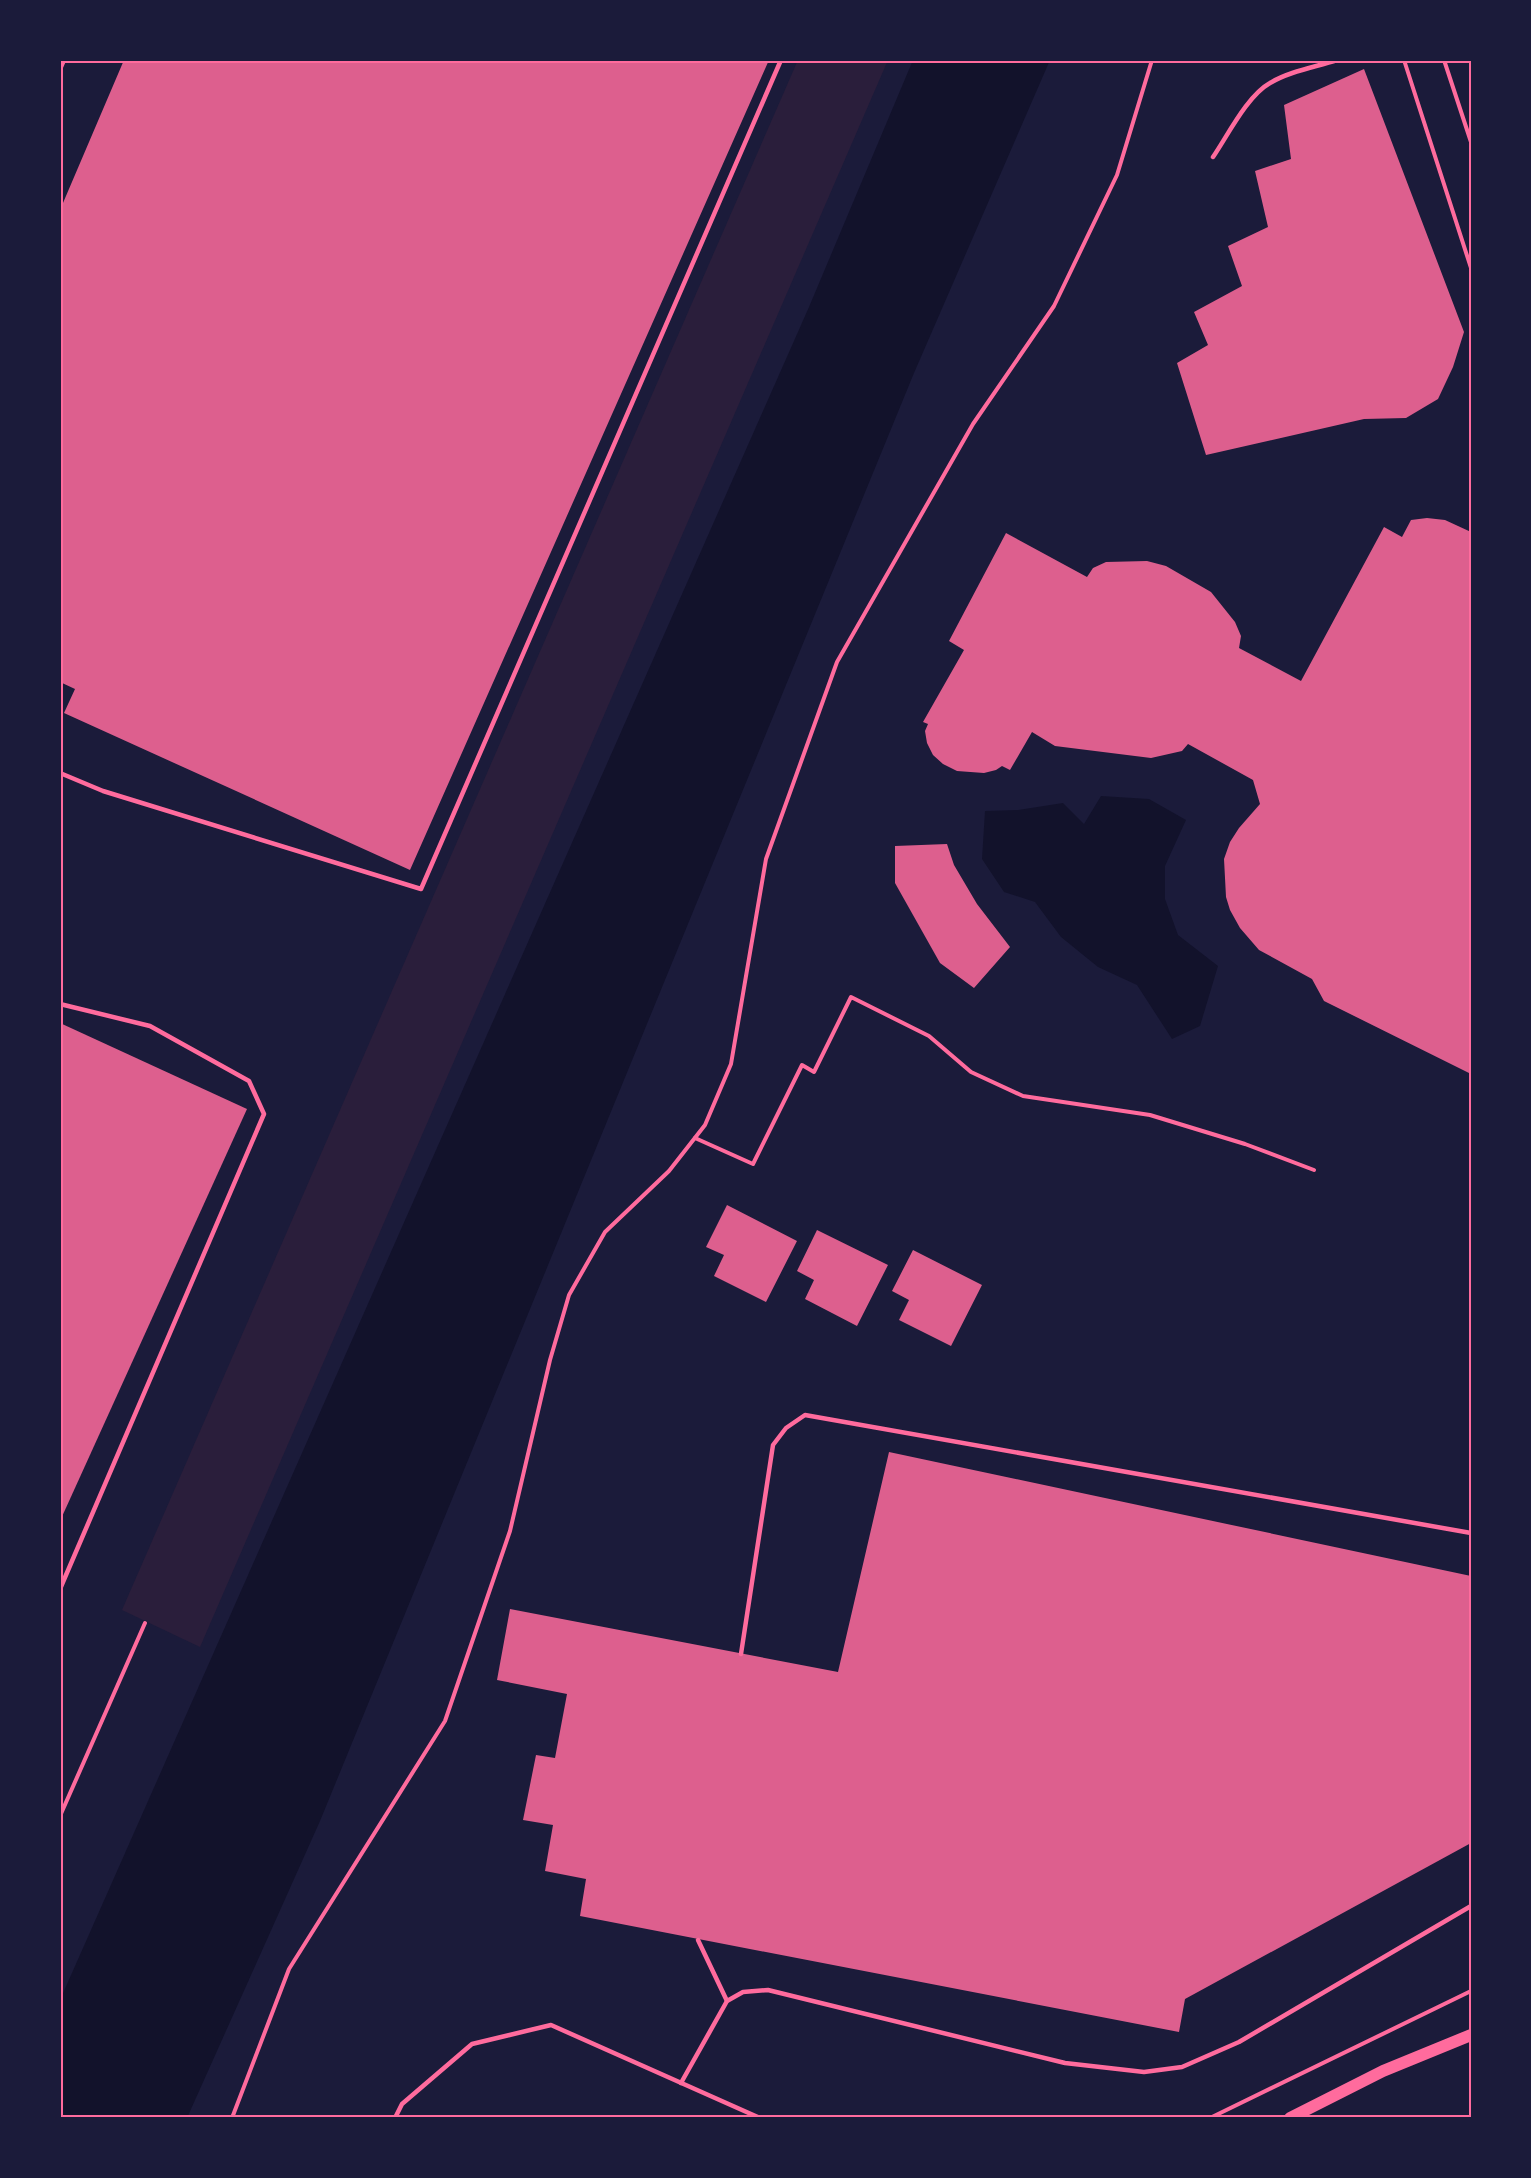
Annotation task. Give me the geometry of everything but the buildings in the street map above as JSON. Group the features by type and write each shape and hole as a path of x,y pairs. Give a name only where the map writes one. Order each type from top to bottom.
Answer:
{"main road":[{"path":"1290,2118 1383,2071 1471,2036"}],"lane":[{"path":"60,69 64,60"},
{"path":"60,773 103,791 421,889 781,60"},
{"path":"1213,157 1255,96 1270,83 1337,60"},
{"path":"60,1004 150,1026 249,1080 264,1114 60,1589"},
{"path":"741,1654 773,1445 786,1428 805,1415 1471,1533"},
{"path":"681,2083 727,2001 743,1992 768,1990 1065,2063 1144,2072 1182,2067 1239,2042 1471,1906"},
{"path":"698,1940 727,2001"},
{"path":"395,2118 402,2104 472,2044 550,2025 760,2118"}],"path":[{"path":"232,2118 289,1969 445,1722 510,1531 550,1360 568,1295 604,1232 669,1171 705,1125 731,1064 766,859 837,662 973,424 1054,306 1117,176 1152,60"},
{"path":"1404,60 1471,268"},
{"path":"1444,60 1471,142"},
{"path":"695,1138 753,1164 802,1065 814,1072 851,997 929,1036 971,1072 1023,1096 1150,1115 1245,1144 1314,1170"},
{"path":"60,1816 146,1623"},
{"path":"1210,2118 1471,1991"}],"shaded area":[{"path":"798,60 888,60 200,1647 122,1610"},
{"path":"913,60 1050,60 914,373 320,1821 187,2118 60,2118 60,2000 809,307"},
{"path":"1101,796 1149,799 1186,820 1165,866 1165,899 1178,935 1218,966 1200,1026 1172,1039 1137,985 1098,967 1061,937 1035,902 1004,892 982,859 985,811 1018,810 1063,803 1084,824"}]}
